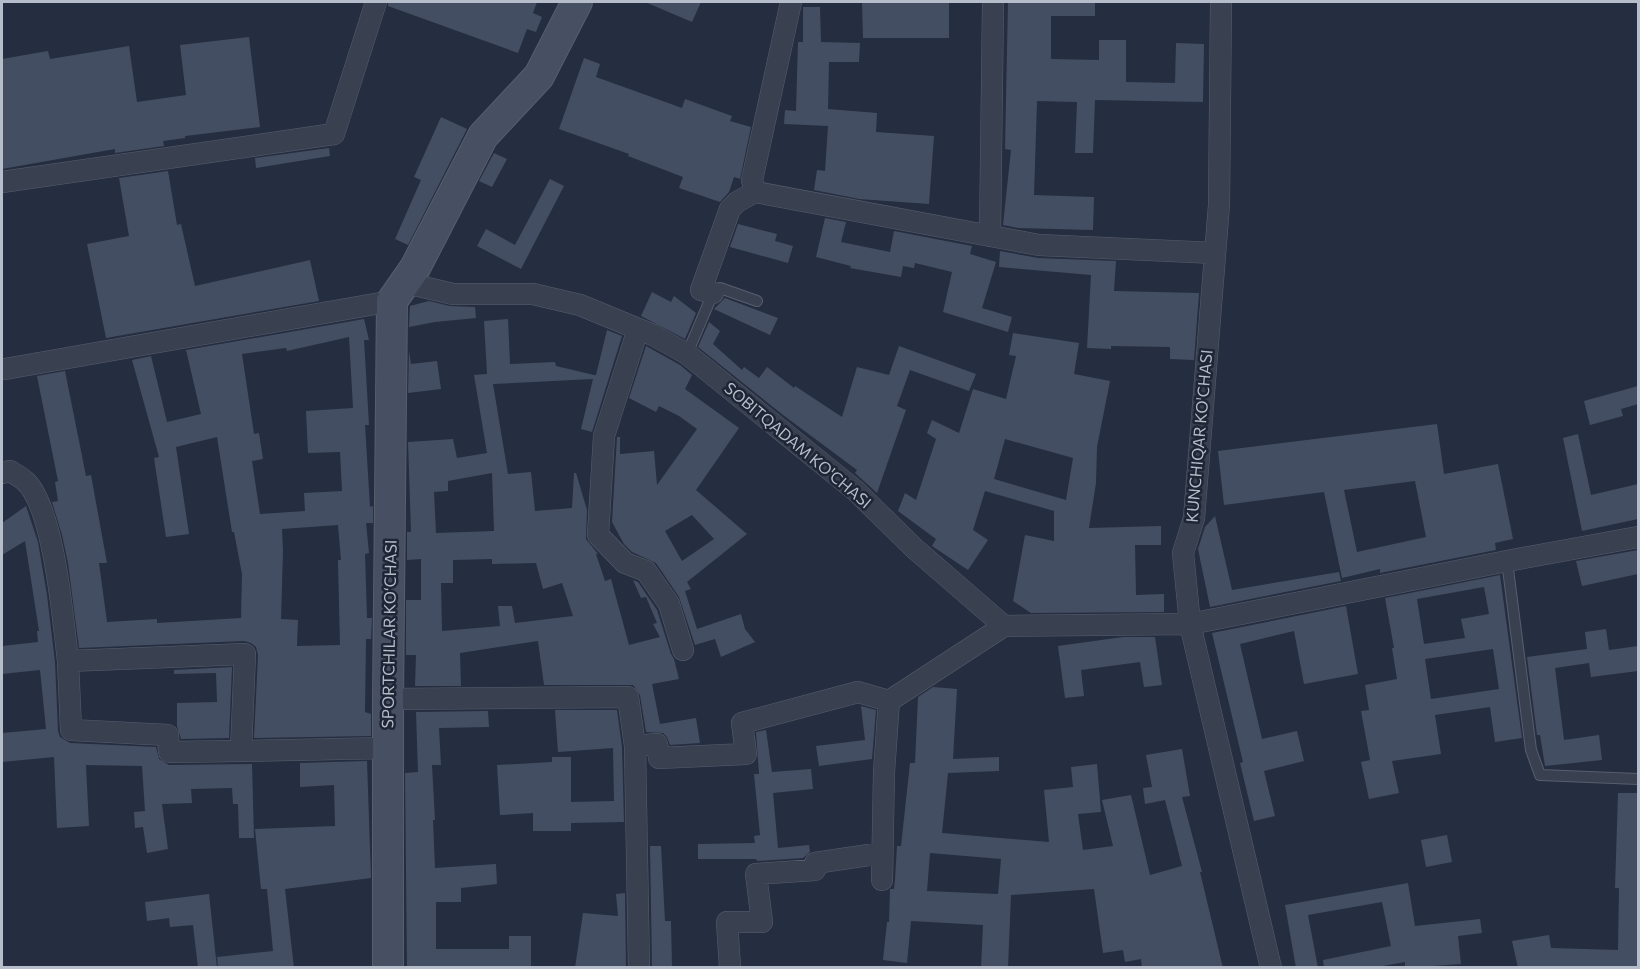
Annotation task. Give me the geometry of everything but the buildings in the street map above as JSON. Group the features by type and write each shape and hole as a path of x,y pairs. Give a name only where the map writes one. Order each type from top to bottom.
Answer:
{"street":[{"path":"2,182 334,134 376,2"},
{"name":"SPORTCHILAR KO‘CHASI","path":"388,968 388,699 399,292 483,136 538,76 577,2"},
{"path":"755,192 752,180 791,2"},
{"path":"990,236 993,2"},
{"name":"KUNCHIQAR KO'CHASI","path":"1221,2 1218,205 1215,253 1194,518 1183,553 1190,624 1271,968"},
{"path":"713,293 701,290 730,209 737,202 755,192 1039,245 1215,253"},
{"path":"2,366 399,292"},
{"name":"SOBITQADAM KO'CHASI","path":"399,292 533,294 580,306 638,329 687,354 855,491 914,548 1004,626"},
{"path":"638,329 604,436 598,535 625,563 646,571 669,604 683,650"},
{"path":"2,473 10,471 26,481 42,507 56,567 68,661 71,730 168,735 169,752 388,748"},
{"path":"635,751 657,744 659,758 746,754 742,723 858,692 890,700 1004,626 1190,624 1638,537"},
{"path":"68,661 244,654 240,751"},
{"path":"388,699 628,697 635,751 639,968"},
{"path":"882,880 884,772 890,700"},
{"path":"730,968 727,922 762,922 756,874 815,870 815,863 882,853"}],"lane":[{"path":"687,354 713,293 720,288 757,301"},
{"path":"1507,561 1531,750 1540,775 1638,779"}]}
